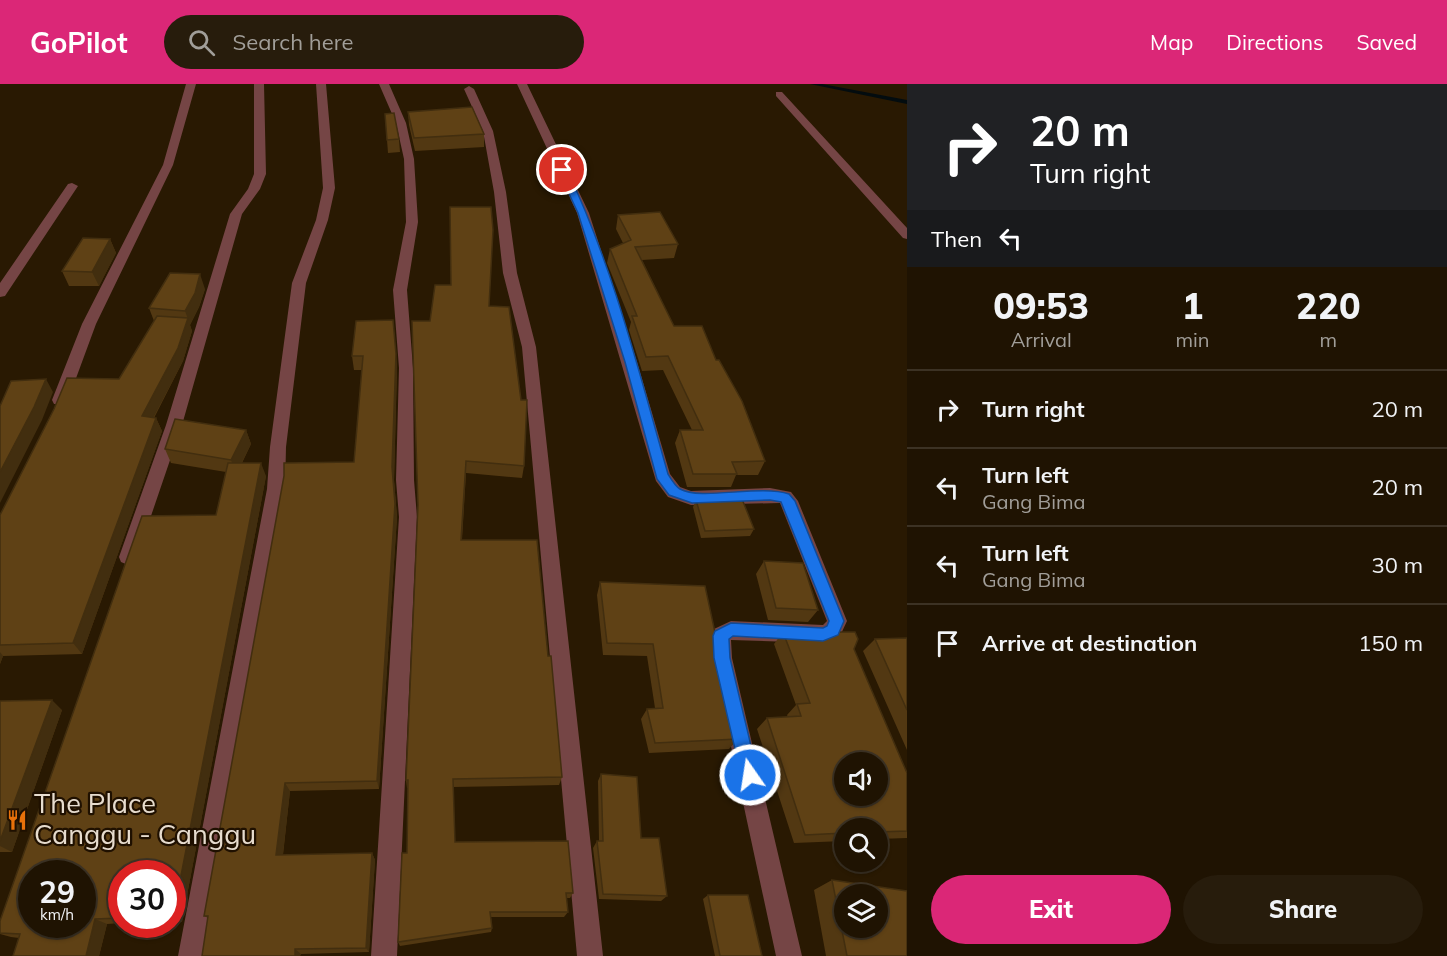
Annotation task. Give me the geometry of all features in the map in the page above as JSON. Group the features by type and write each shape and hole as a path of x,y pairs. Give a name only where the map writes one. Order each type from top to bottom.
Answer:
{"street":[{"path":"56,410 89,324 168,165 191,84"},
{"path":"123,572 174,426 236,214 254,189 260,174 259,84"},
{"path":"191,956 276,489 278,447 299,283 322,220 329,188 321,84"},
{"path":"384,84 401,123 409,159 412,222 400,290 406,368 405,480 408,517 384,956"},
{"path":"522,84 583,213 630,362 662,476 674,492 692,498 770,495 785,497 789,501 837,621 833,630 823,634 731,630 721,636 722,658 789,956"},
{"path":"469,89 488,131 500,192 510,273 529,347 590,956"},
{"path":"779,94 907,235"},
{"path":"0,293 72,186"}],"building":[{"path":"472,107 484,134 414,138 408,112"},
{"path":"394,113 399,139 387,140 385,114"},
{"path":"450,207 491,207 493,230 489,306 509,307 521,400 527,400 524,466 466,461 461,540 537,540 562,777 453,779 455,842 568,841 573,893 566,893 568,912 490,912 492,928 398,942 402,853 407,853 408,780 406,780 418,505 412,321 430,321 435,285 451,285"},
{"path":"660,212 678,244 635,247 674,326 702,326 716,360 719,360 742,401 765,461 732,462 737,474 693,474 680,430 703,430 668,356 646,357 632,316 637,316 610,249 631,240 618,215"},
{"path":"83,238 110,239 92,272 62,271"},
{"path":"170,273 200,274 195,293 185,311 149,308"},
{"path":"157,316 188,318 178,348 142,416 156,418 73,643 0,645 0,515 54,409 67,378 119,379"},
{"path":"393,320 396,354 392,467 395,504 377,781 285,783 276,855 372,853 366,948 295,949 295,956 202,956 208,916 204,916 284,476 284,463 354,462 363,356 352,356 356,321"},
{"path":"46,379 0,472 0,406 11,381"},
{"path":"175,419 246,430 231,460 165,449"},
{"path":"228,463 261,463 184,860 108,860 108,919 96,919 96,860 21,860 142,516 216,515"},
{"path":"742,499 754,529 705,531 696,500"},
{"path":"764,561 803,563 818,610 776,608"},
{"path":"600,582 705,586 738,739 655,743 647,709 663,708 653,644 607,643"},
{"path":"783,632 855,632 858,639 854,649 907,773 907,831 888,832 888,818 834,818 834,834 805,835 767,718 801,716 797,704 810,703"},
{"path":"907,638 907,710 875,639"},
{"path":"52,700 0,841 0,701"},
{"path":"601,774 637,777 641,838 659,838 667,896 603,894 597,841 603,841"},
{"path":"18,870 18,934 0,933 0,921"},
{"path":"832,880 859,884 834,884 834,890"},
{"path":"888,888 907,891 907,956 847,956 843,938 888,938"},
{"path":"708,895 748,895 762,956 720,956"},
{"path":"19,938 90,938 86,956 13,956"}],"waterway":[{"path":"813,84 907,102"}],"place":[{"name":"The Place Canggu - Canggu","path":"17,820"}],"route":[{"path":"562,170 583,213 630,362 662,476 674,492 692,498 770,495 785,497 789,501 837,621 833,630 823,634 731,630 721,636 722,658 750,775"}]}
